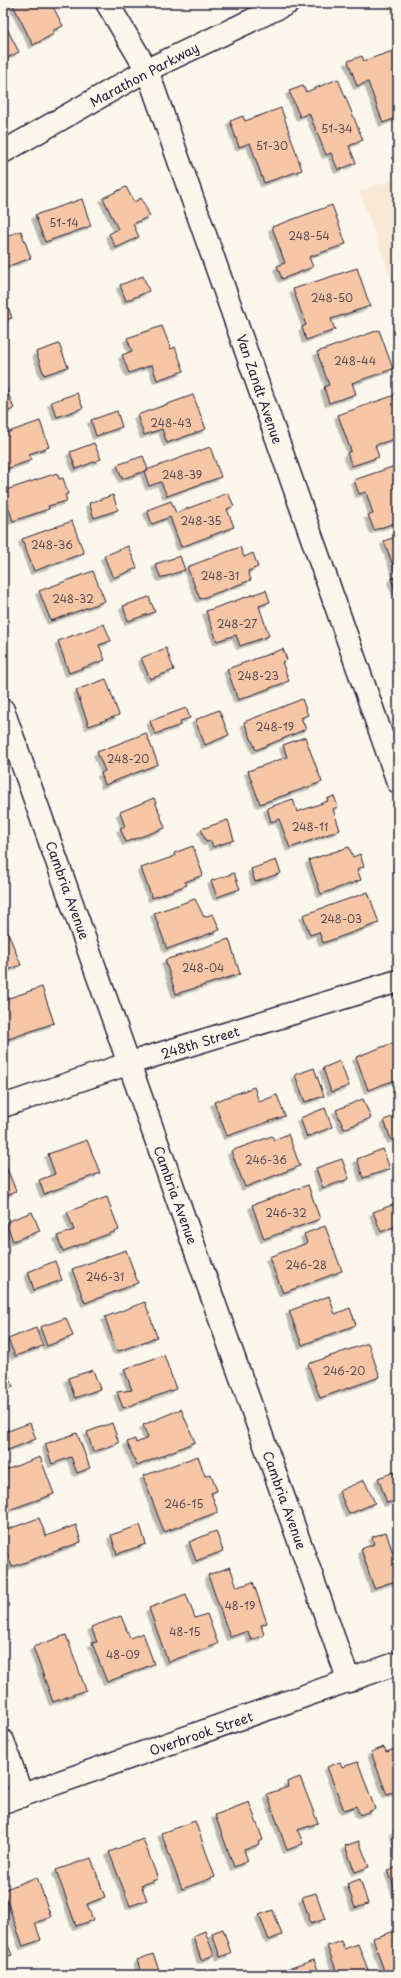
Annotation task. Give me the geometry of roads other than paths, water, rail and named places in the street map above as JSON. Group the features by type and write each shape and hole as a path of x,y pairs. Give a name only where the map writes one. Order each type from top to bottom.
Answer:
{"street":[{"name":"Van Zandt Avenue","path":"107,3 147,70 398,782"},
{"name":"Marathon Parkway","path":"3,152 147,70 288,3"},
{"name":"Cambria Avenue","path":"3,710 349,1681"},
{"name":"248th Street","path":"3,1106 130,1063 398,981"},
{"name":"Overbrook Street","path":"13,1799 398,1663"},
{"path":"3,1741 13,1799"}]}
